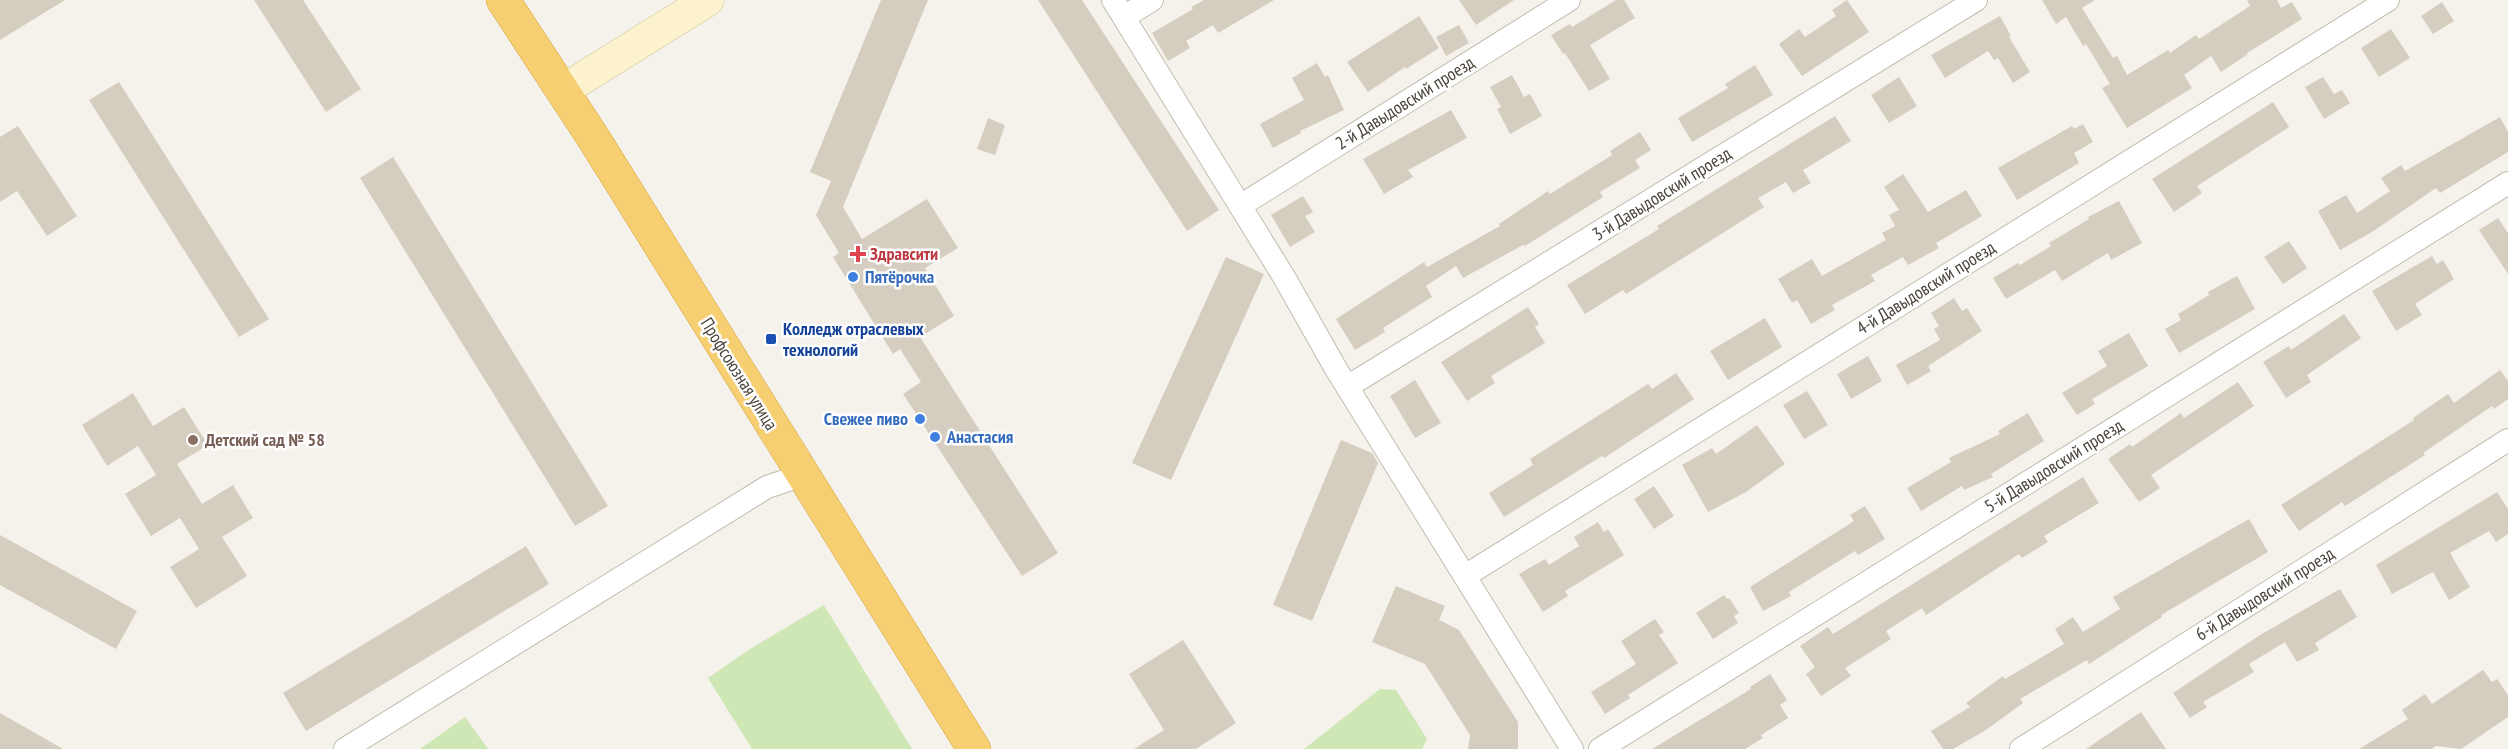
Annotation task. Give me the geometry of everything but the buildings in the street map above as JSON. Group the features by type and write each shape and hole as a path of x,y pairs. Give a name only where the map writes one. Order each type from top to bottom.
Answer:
{"highway":[{"name":"Профсоюзная улица","path":"503,0 974,749"}],"street":[{"path":"562,91 708,0"},
{"path":"1152,0 1119,8 1347,387 1572,749"},
{"name":"2-й Давыдовский проезд","path":"1240,206 1569,0"},
{"name":"3-й Давыдовский проезд","path":"1347,387 1976,0"},
{"name":"4-й Давыдовский проезд","path":"1465,576 2388,0"},
{"name":"5-й Давыдовский проезд","path":"1600,749 2508,183"},
{"name":"6-й Давыдовский проезд","path":"2021,749 2508,440"},
{"path":"345,749 767,487 803,475"}],"green space":[{"path":"824,605 912,749 752,749 708,678 750,649"},
{"path":"1380,689 1396,690 1427,739 1422,749 1304,749"},
{"path":"465,717 488,749 420,749"}],"place":[{"name":"Здравсити","path":"858,254"},
{"name":"Пятёрочка","path":"853,277"},
{"name":"Колледж отраслевых технологий","path":"771,339"},
{"name":"Свежее пиво","path":"920,419"},
{"name":"Анастасия","path":"935,437"},
{"name":"Детский сад № 58","path":"193,440"}]}
